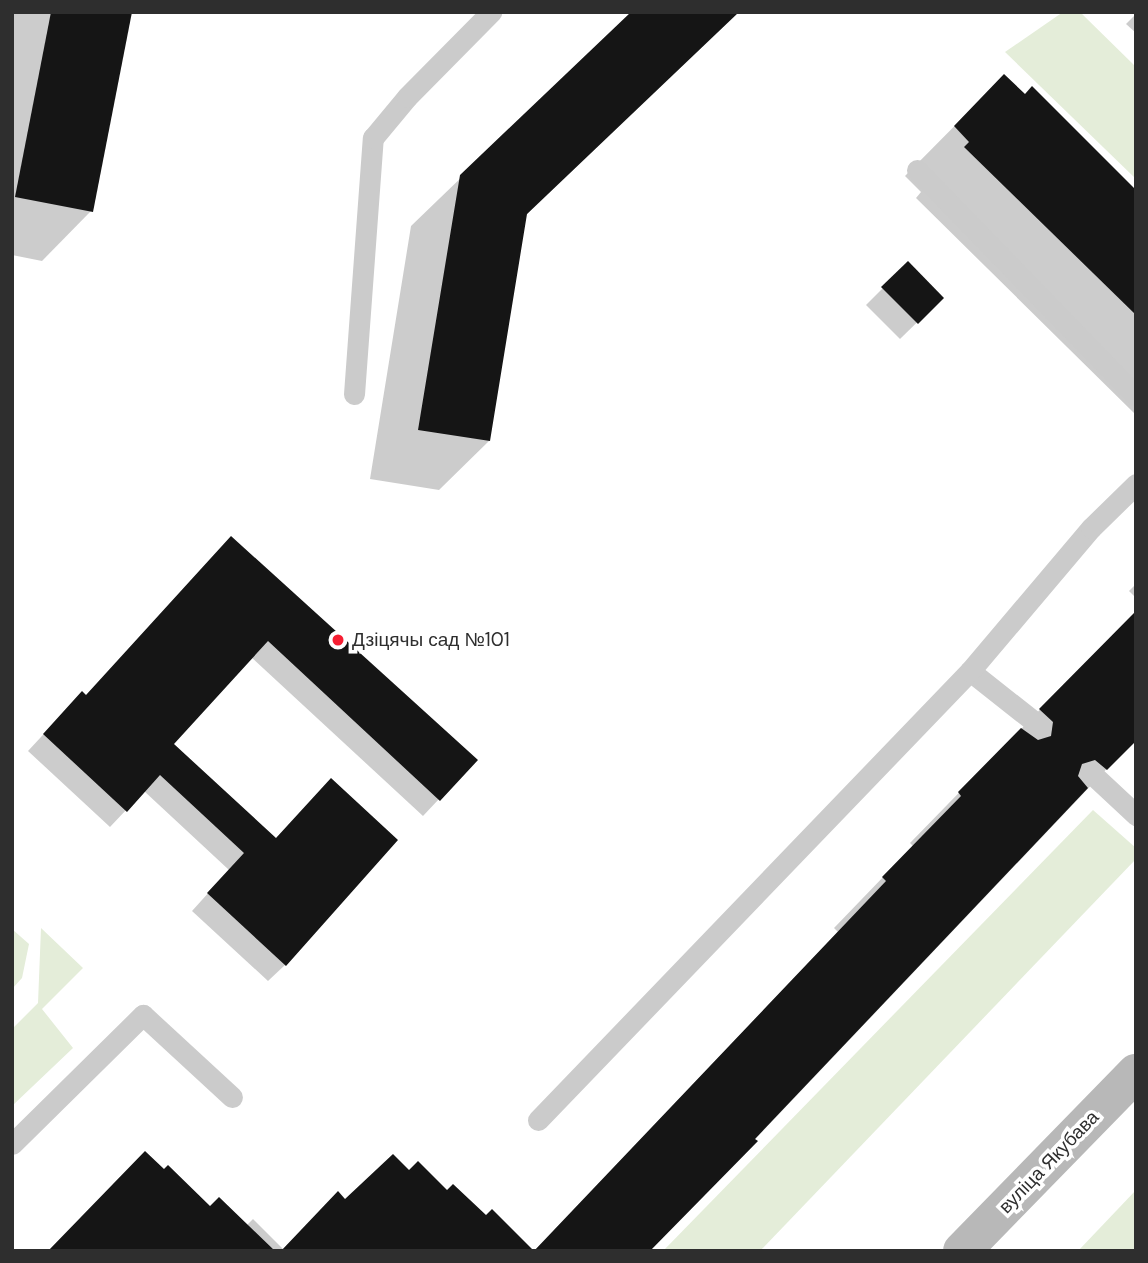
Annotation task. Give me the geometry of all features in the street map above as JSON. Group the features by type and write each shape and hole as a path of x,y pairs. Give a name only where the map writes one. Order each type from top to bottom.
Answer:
{"street":[{"name":"вуліца Якубава","path":"962,1251 1136,1073"}],"lane":[{"path":"354,394 373,138 407,97 492,12"},
{"path":"917,170 1136,396"},
{"path":"538,1120 970,671 1091,528 1136,484"},
{"path":"970,671 1041,727"},
{"path":"1091,774 1136,815"},
{"path":"12,1144 143,1015 232,1097"}],"green space":[{"path":"1063,12 1080,12 1136,67 1136,179 1005,52"},
{"path":"1093,810 1136,848 1136,859 760,1251 663,1251"},
{"path":"41,928 83,968 42,1009 73,1048 12,1106 12,1029 38,1003"},
{"path":"12,929 29,944 22,978 12,989"},
{"path":"1136,1190 1136,1251 1078,1251"}],"building":[{"path":"51,12 132,12 93,212 15,197"},
{"path":"631,12 739,12 527,214 490,441 418,430 460,175"},
{"path":"1004,74 1025,94 1032,86 1136,190 1136,315 964,147 969,142 954,126"},
{"path":"908,261 944,298 918,324 881,287"},
{"path":"231,536 478,760 440,801 268,641 174,744 276,838 331,778 398,840 286,966 207,893 244,853 160,775 127,812 43,734 82,691 86,695"},
{"path":"1136,611 1136,741 1107,770 1095,760 1082,764 1078,776 1088,788 755,1139 758,1141 650,1251 534,1251 886,881 882,877 961,796 958,792 1021,728 1038,740 1051,736 1053,722 1039,709"},
{"path":"145,1151 164,1169 168,1165 210,1206 219,1197 275,1251 48,1251"},
{"path":"393,1154 409,1170 418,1161 447,1190 453,1184 486,1215 492,1209 534,1251 281,1251 338,1191 345,1199"}],"place":[{"name":"Дзіцячы сад №101","path":"338,640"}]}
